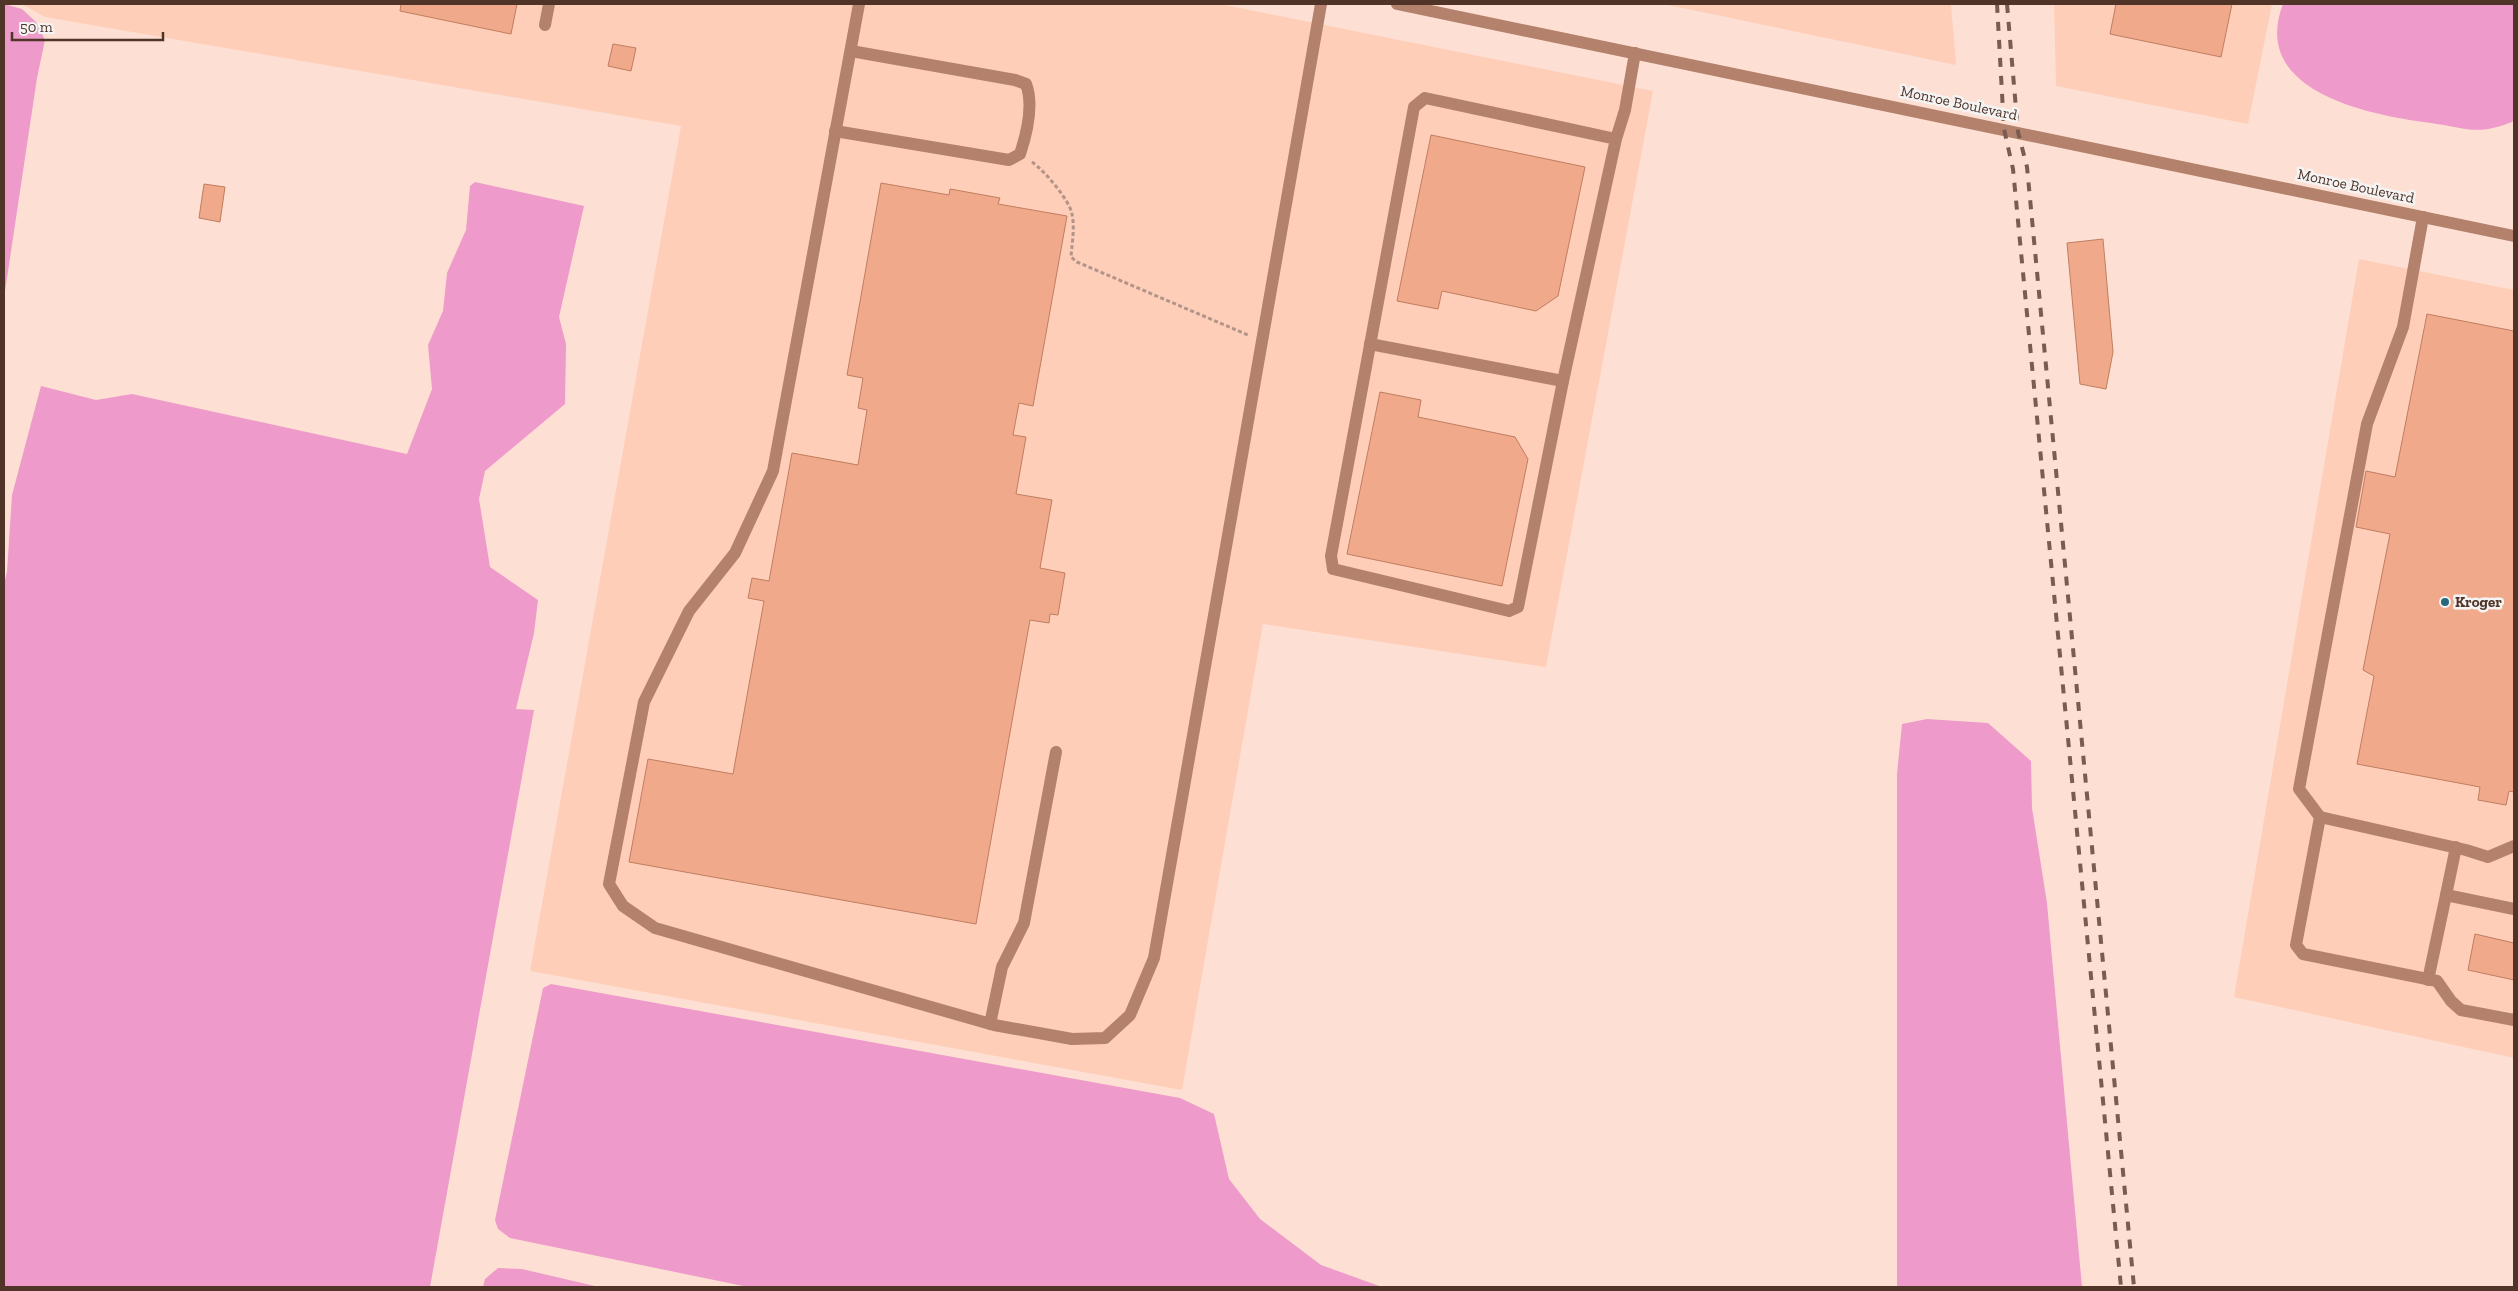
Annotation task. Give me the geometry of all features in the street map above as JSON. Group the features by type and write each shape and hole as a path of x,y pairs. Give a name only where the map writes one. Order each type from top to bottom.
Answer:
{"street":[{"path":"545,25 549,4"},
{"path":"859,4 773,471 735,553 689,611 644,702 609,884 623,906 655,928 990,1024 1072,1039 1105,1038 1130,1015 1154,958 1321,4"},
{"name":"Monroe Boulevard","path":"1397,4 2514,236"},
{"path":"835,131 1010,160 1020,154 1024,142 1031,96 1026,84 1015,80 850,51"},
{"path":"1616,139 1425,98 1414,107 1331,556 1333,569 1509,612 1518,607 1563,381 1616,139 1625,110 1635,53"},
{"path":"2422,216 2403,326 2367,424 2298,790 2320,817 2456,847 2488,857 2514,846"},
{"path":"1370,344 1563,381"},
{"path":"990,1024 1002,967 1024,924 1056,752"},
{"path":"2320,817 2296,946 2303,954 2437,981 2450,1001 2461,1010 2514,1020"},
{"path":"2428,980 2456,847"},
{"path":"2446,895 2514,909"}],"path":[{"path":"1020,154 1043,170 1072,211 1074,228 1071,257 1077,262 1263,340"}],"shaded area":[{"path":"4,4 22,9 36,22 45,40 37,78 4,298"},
{"path":"22,4 1220,4 1653,91 1546,667 1263,624 1182,1090 530,971 681,126 45,17"},
{"path":"1663,4 1951,4 1956,65"},
{"path":"2054,4 2272,4 2248,124 2056,86"},
{"path":"2283,4 2514,4 2514,119 2512,122 2489,129 2463,129 2377,113 2348,105 2321,94 2299,78 2283,59 2277,34"},
{"path":"475,182 584,206 559,317 566,344 565,404 485,471 479,499 490,567 538,600 534,633 516,709 534,710 430,1287 4,1287 4,584 7,572 12,495 41,386 96,400 132,394 407,454 432,389 428,345 443,311 447,273 466,230 470,186"},
{"path":"2359,259 2514,290 2514,1058 2234,997"},
{"path":"1927,719 1988,723 2031,761 2032,808 2047,903 2082,1287 1897,1287 1897,774 1902,724"},
{"path":"551,984 1180,1098 1214,1114 1229,1179 1260,1219 1321,1265 1382,1287 748,1287 510,1238 498,1229 495,1220 543,988"},
{"path":"498,1268 522,1269 599,1287 483,1287 485,1279"}],"building":[{"path":"401,4 517,4 511,34 400,11"},
{"path":"2116,4 2232,4 2221,57 2110,34"},
{"path":"613,44 636,48 631,71 608,66"},
{"path":"1431,135 1585,167 1558,296 1536,311 1442,291 1438,309 1397,301"},
{"path":"881,183 949,195 950,189 1000,198 998,204 1067,216 1033,406 1019,403 1013,435 1026,437 1016,494 1052,500 1040,568 1065,573 1058,615 1050,614 1049,623 1030,620 976,924 629,862 648,759 733,774 764,601 748,598 752,578 769,581 792,453 858,465 867,410 858,408 863,378 847,375"},
{"path":"204,184 225,187 220,222 199,218"},
{"path":"2103,239 2113,352 2106,389 2080,384 2067,243"},
{"name":"Kroger","path":"2427,314 2514,331 2514,792 2509,791 2506,805 2478,800 2480,787 2357,764 2374,676 2363,670 2390,534 2356,527 2366,471 2395,477"},
{"path":"1380,392 1421,400 1418,417 1515,437 1528,459 1502,586 1347,554"},
{"path":"2475,934 2514,943 2514,980 2468,970"}],"railway":[{"path":"1997,4 2004,129 2013,169 2121,1287"},
{"path":"2007,4 2018,132 2027,167 2134,1287"}],"place":[{"name":"Kroger","path":"2445,602"}]}
